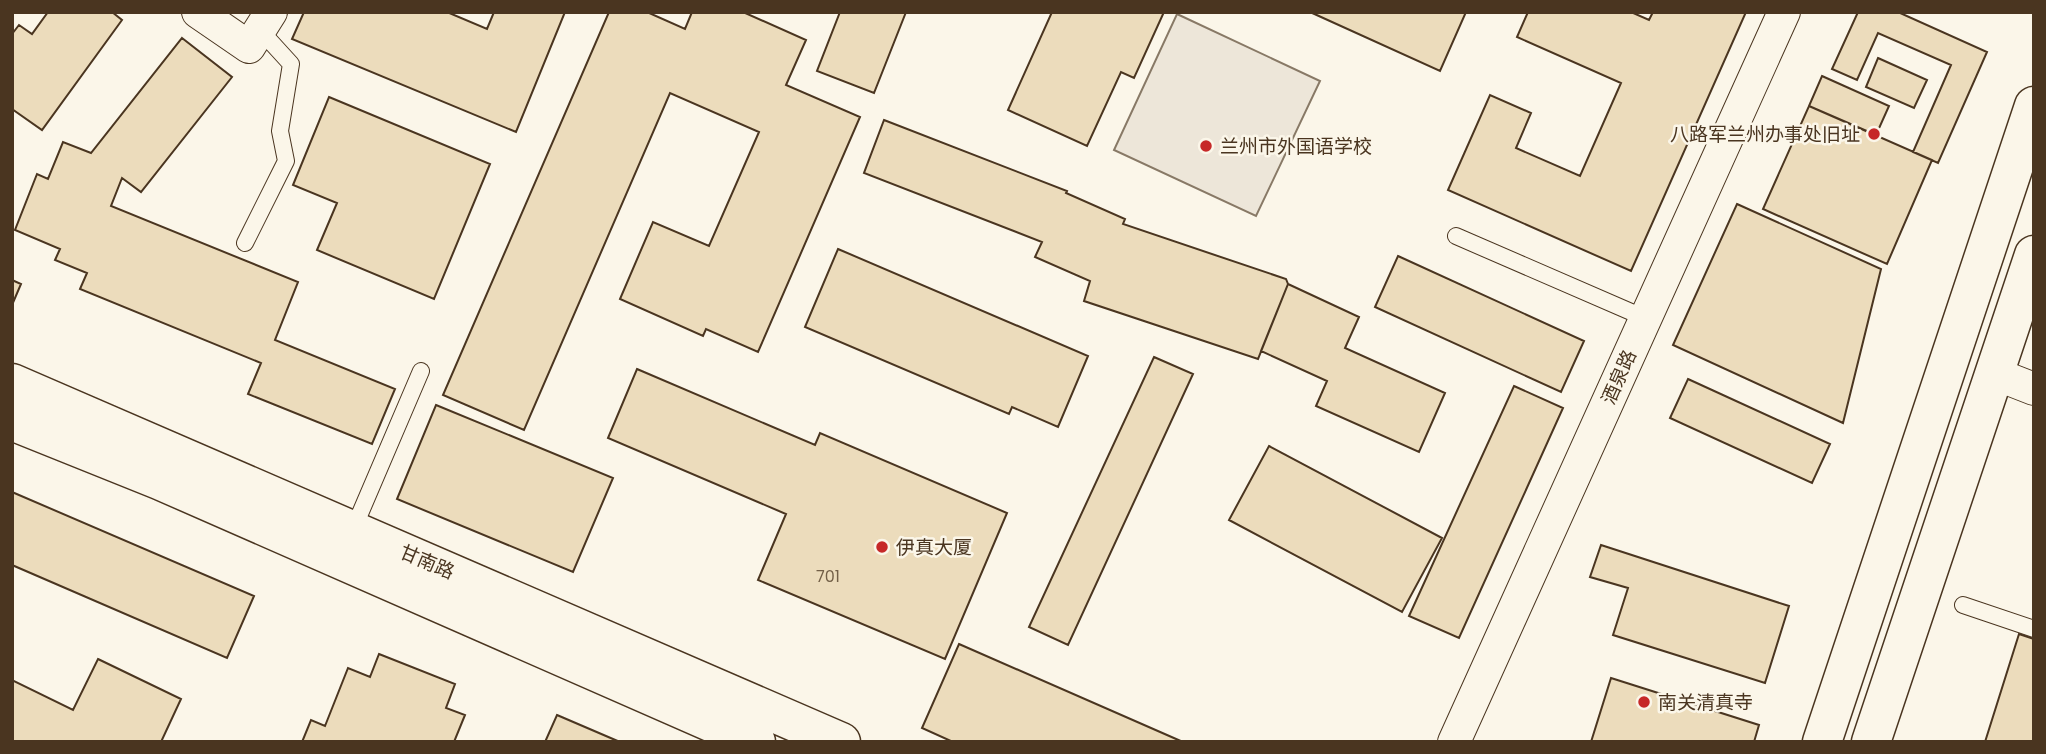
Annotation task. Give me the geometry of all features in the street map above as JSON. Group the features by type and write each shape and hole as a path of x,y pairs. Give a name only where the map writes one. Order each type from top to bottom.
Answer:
{"street":[{"path":"198,12 249,47 265,21"},
{"name":"酒泉路","path":"1454,742 1784,12"},
{"path":"1822,742 2034,106"},
{"path":"1871,742 2034,255"},
{"path":"1993,373 2034,389"},
{"name":"甘南路","path":"12,383 841,742"},
{"name":"甘南路","path":"12,421 183,490 756,742"}],"lane":[{"path":"246,243 286,162 280,131 291,64 265,21"},
{"path":"1456,236 1645,318"},
{"path":"353,530 421,371"},
{"path":"1963,605 2034,629"}],"shaded area":[{"path":"1177,14 1320,81 1256,216 1114,150"}],"building":[{"path":"48,12 112,12 122,20 42,130 12,109 12,34 19,25 32,34"},
{"path":"304,12 447,12 487,29 494,12 565,12 516,132 292,39"},
{"path":"609,12 647,12 685,29 692,12 743,12 806,40 786,85 860,117 758,352 706,329 703,336 620,299 653,222 709,246 759,132 670,93 524,430 443,395"},
{"path":"840,12 906,12 874,93 817,71"},
{"path":"1052,12 1164,12 1134,78 1121,72 1087,146 1008,110"},
{"path":"1310,12 1466,12 1440,71"},
{"path":"1528,12 1631,12 1649,20 1653,12 1746,12 1631,271 1448,190 1490,95 1531,113 1516,148 1580,176 1621,83 1517,37"},
{"path":"1858,12 1898,12 1987,52 1938,163 1913,152 1951,65 1878,33 1857,80 1832,69"},
{"path":"182,38 232,77 141,192 122,178 111,206 298,282 275,340 395,389 372,444 248,394 261,363 80,289 87,273 55,260 60,249 15,230 37,174 48,179 63,142 91,153"},
{"path":"1878,58 1927,80 1914,108 1866,87"},
{"path":"1822,76 1889,106 1876,135 1809,106"},
{"path":"329,97 490,164 434,299 317,250 337,203 293,185"},
{"path":"1809,106 1932,160 1887,264 1763,209"},
{"path":"884,120 1067,191 1066,193 1125,219 1123,224 1286,279 1288,284 1258,359 1084,301 1090,281 1035,257 1042,242 864,173"},
{"path":"1737,204 1881,269 1843,423 1673,345"},
{"path":"838,249 1088,356 1058,427 1012,407 1009,414 805,327"},
{"path":"1398,256 1584,341 1561,392 1375,307"},
{"path":"12,280 21,284 12,305"},
{"path":"1288,284 1359,317 1345,348 1445,393 1419,452 1316,406 1327,381 1261,351"},
{"path":"1154,357 1193,374 1068,645 1029,627"},
{"name":"伊真大厦","path":"637,369 815,445 820,433 1007,513 945,659 758,580 786,514 608,438"},
{"path":"1688,379 1830,444 1812,483 1670,418"},
{"path":"1514,386 1563,408 1459,638 1409,616"},
{"path":"436,405 613,478 573,572 397,499"},
{"path":"1269,446 1442,538 1402,612 1229,520"},
{"path":"12,492 254,596 227,658 12,565"},
{"path":"1601,545 1789,606 1765,683 1613,635 1628,588 1590,577"},
{"path":"2019,634 2034,639 2034,742 1985,742"},
{"path":"959,644 1183,742 953,742 922,728"},
{"path":"379,654 455,684 446,708 465,715 454,742 302,742 311,720 325,726 348,668 370,677"},
{"path":"98,659 181,699 161,742 12,742 12,680 73,710"},
{"name":"南关清真寺","path":"1611,678 1759,725 1754,742 1591,742"},
{"path":"557,715 620,742 545,742"}],"place":[{"name":"八路军兰州办事处旧址","path":"1874,134"},
{"name":"兰州市外国语学校","path":"1206,146"},
{"name":"伊真大厦","path":"882,547"},
{"name":"南关清真寺","path":"1644,702"}]}
